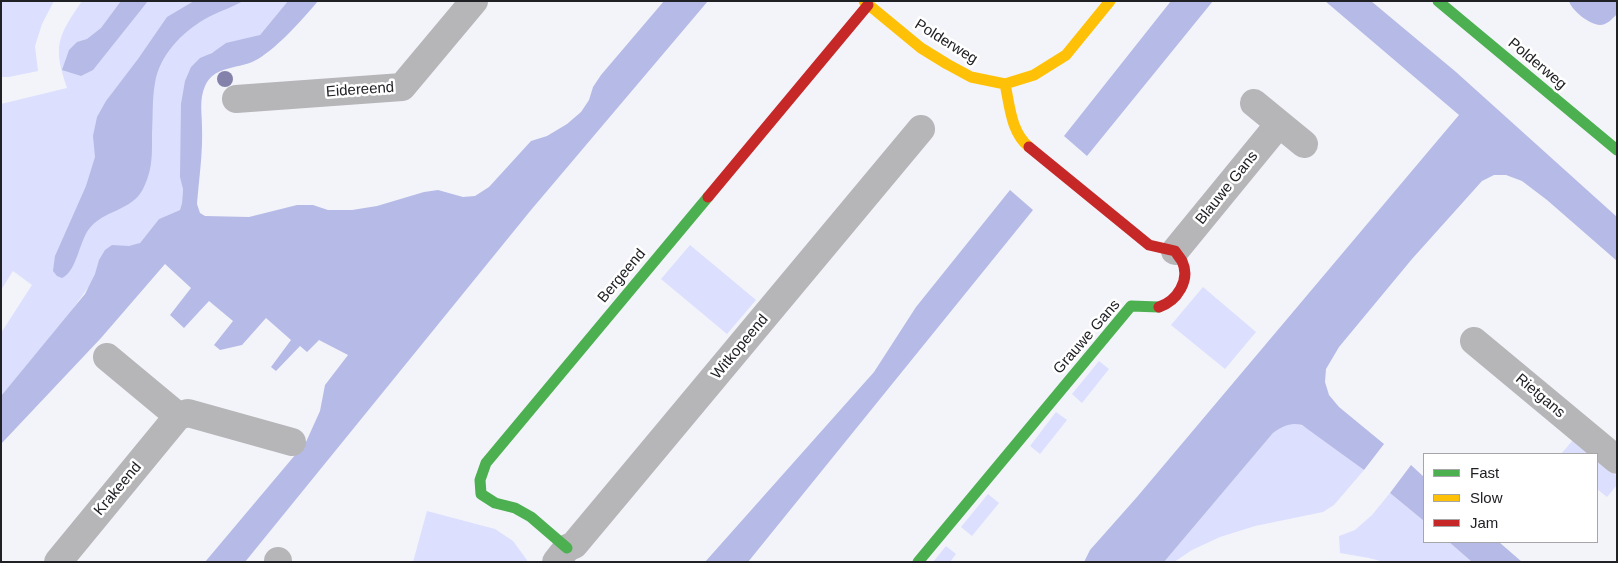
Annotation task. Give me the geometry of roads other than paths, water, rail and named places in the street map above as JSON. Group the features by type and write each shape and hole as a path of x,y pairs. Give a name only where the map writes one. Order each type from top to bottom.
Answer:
{"street":[{"name":"Eidereend","path":"236,99 402,86 474,1"},
{"name":"Polderweg","path":"866,3 921,48 947,64 971,77 1005,84 1034,75 1066,55 1110,1"},
{"name":"Polderweg","path":"1438,1 1617,150"},
{"name":"Bergeend","path":"561,555 531,517 515,508 495,503 481,494 480,480 486,462 866,3"},
{"path":"1005,84 1014,126 1021,140 1149,245 1175,251"},
{"path":"1254,103 1304,144"},
{"name":"Blauwe Gans","path":"1175,251 1279,124"},
{"name":"Witkopeend","path":"561,555 574,545 921,129"},
{"name":"Grauwe Gans","path":"918,562 1131,306 1157,308 1169,304 1181,290 1184,276 1183,262 1175,251"},
{"name":"Rietgans","path":"1474,341 1613,451"},
{"path":"107,357 178,416 188,413 292,442"},
{"name":"Krakeend","path":"58,562 178,416"}]}
